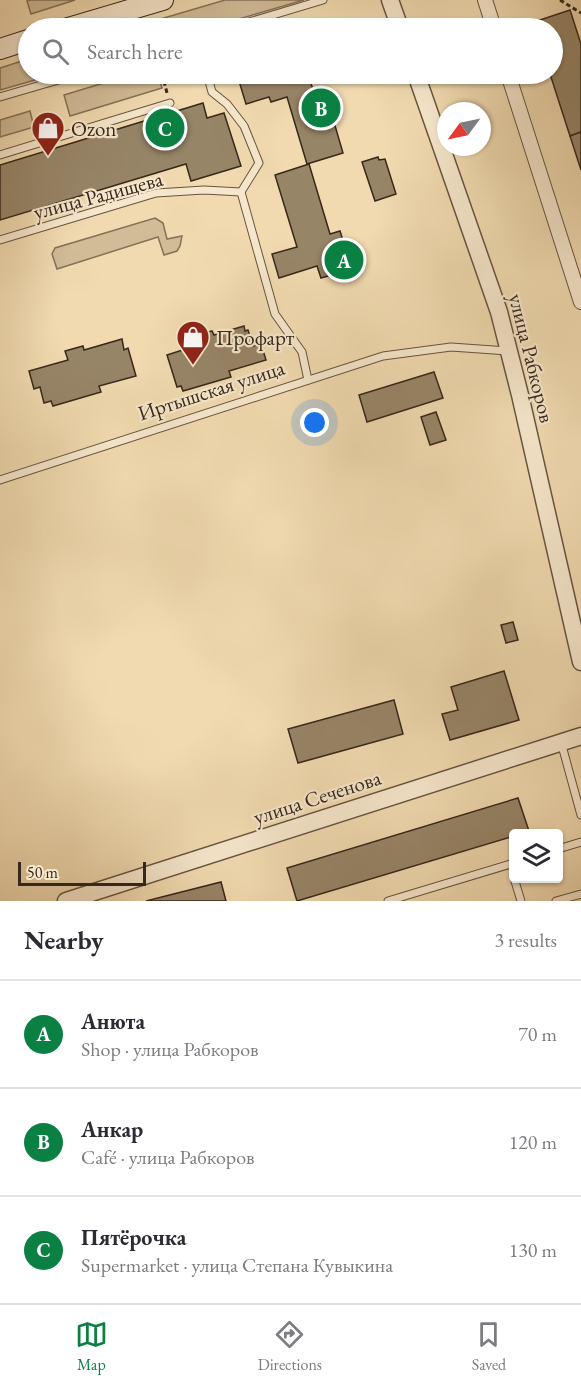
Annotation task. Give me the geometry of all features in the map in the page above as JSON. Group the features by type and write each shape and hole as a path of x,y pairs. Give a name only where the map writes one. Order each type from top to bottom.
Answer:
{"main road":[{"path":"102,18 163,0"},
{"path":"0,49 18,43"}],"street":[{"path":"390,0 396,18"},
{"path":"485,0 491,18"},
{"name":"улица Рабкоров","path":"419,84 499,312 581,662"},
{"path":"511,84 579,286 581,302"},
{"name":"улица Сеченова","path":"66,901 581,736"}],"lane":[{"path":"263,18 324,0"},
{"path":"0,97 45,84"},
{"path":"210,84 212,92 227,104 244,126 259,163 241,192 275,314 302,352 309,380"},
{"path":"0,155 170,103"},
{"name":"улица Радищева","path":"0,240 156,192 204,190 241,192"},
{"name":"Иртышская улица","path":"0,480 383,356 451,347 509,351"},
{"path":"561,742 581,815"},
{"path":"563,847 581,842"},
{"path":"388,901 509,864"},
{"path":"516,883 521,901"},
{"path":"556,901 581,894"}],"path":[{"path":"560,0 581,13"},
{"path":"165,84 170,103"}],"shaded area":[{"path":"75,0 31,14 27,1"},
{"path":"225,0 304,0 242,18 164,18"},
{"path":"18,62 18,84 21,84 0,90 0,68"},
{"path":"100,84 161,84 162,88 70,116 64,95"},
{"path":"30,111 34,127 0,137 0,120"},
{"path":"155,218 163,223 167,239 182,236 177,251 164,255 158,237 57,269 52,254 55,248"}],"building":[{"path":"570,10 581,44 581,132 570,136 553,84 563,84 563,18 546,18"},
{"path":"240,84 311,84 316,99 326,95 343,153 307,164 287,97 271,102 269,97 246,104"},
{"path":"203,103 207,118 224,113 241,166 191,181 186,164 0,220 0,165"},
{"path":"581,132 581,170 570,136"},
{"path":"378,157 379,160 385,159 396,194 375,201 362,162"},
{"path":"309,164 330,234 340,231 352,269 321,278 317,266 279,278 272,254 297,247 275,175"},
{"path":"244,326 245,331 248,330 253,346 261,344 266,360 229,371 231,377 183,391 181,386 177,387 167,355 198,345 195,336 212,331 214,335"},
{"path":"122,339 124,350 128,348 136,376 99,386 101,392 53,406 51,401 44,403 40,387 34,389 29,371 68,360 65,351 83,346 84,350"},
{"path":"434,372 443,398 367,422 359,395"},
{"path":"436,412 446,440 430,445 421,417"},
{"path":"513,622 518,640 506,643 501,625"},
{"path":"504,671 519,720 450,740 442,714 458,710 451,687"},
{"path":"394,700 403,734 298,763 288,729"},
{"path":"518,798 528,829 509,829 509,837 297,901 287,868"},
{"path":"221,882 226,901 146,901"}],"place":[{"name":"Анкар","path":"321,108"},
{"name":"Пятёрочка","path":"165,128"},
{"name":"Ozon","path":"48,157"},
{"name":"Анюта","path":"344,260"},
{"name":"Профарт","path":"193,366"}]}
